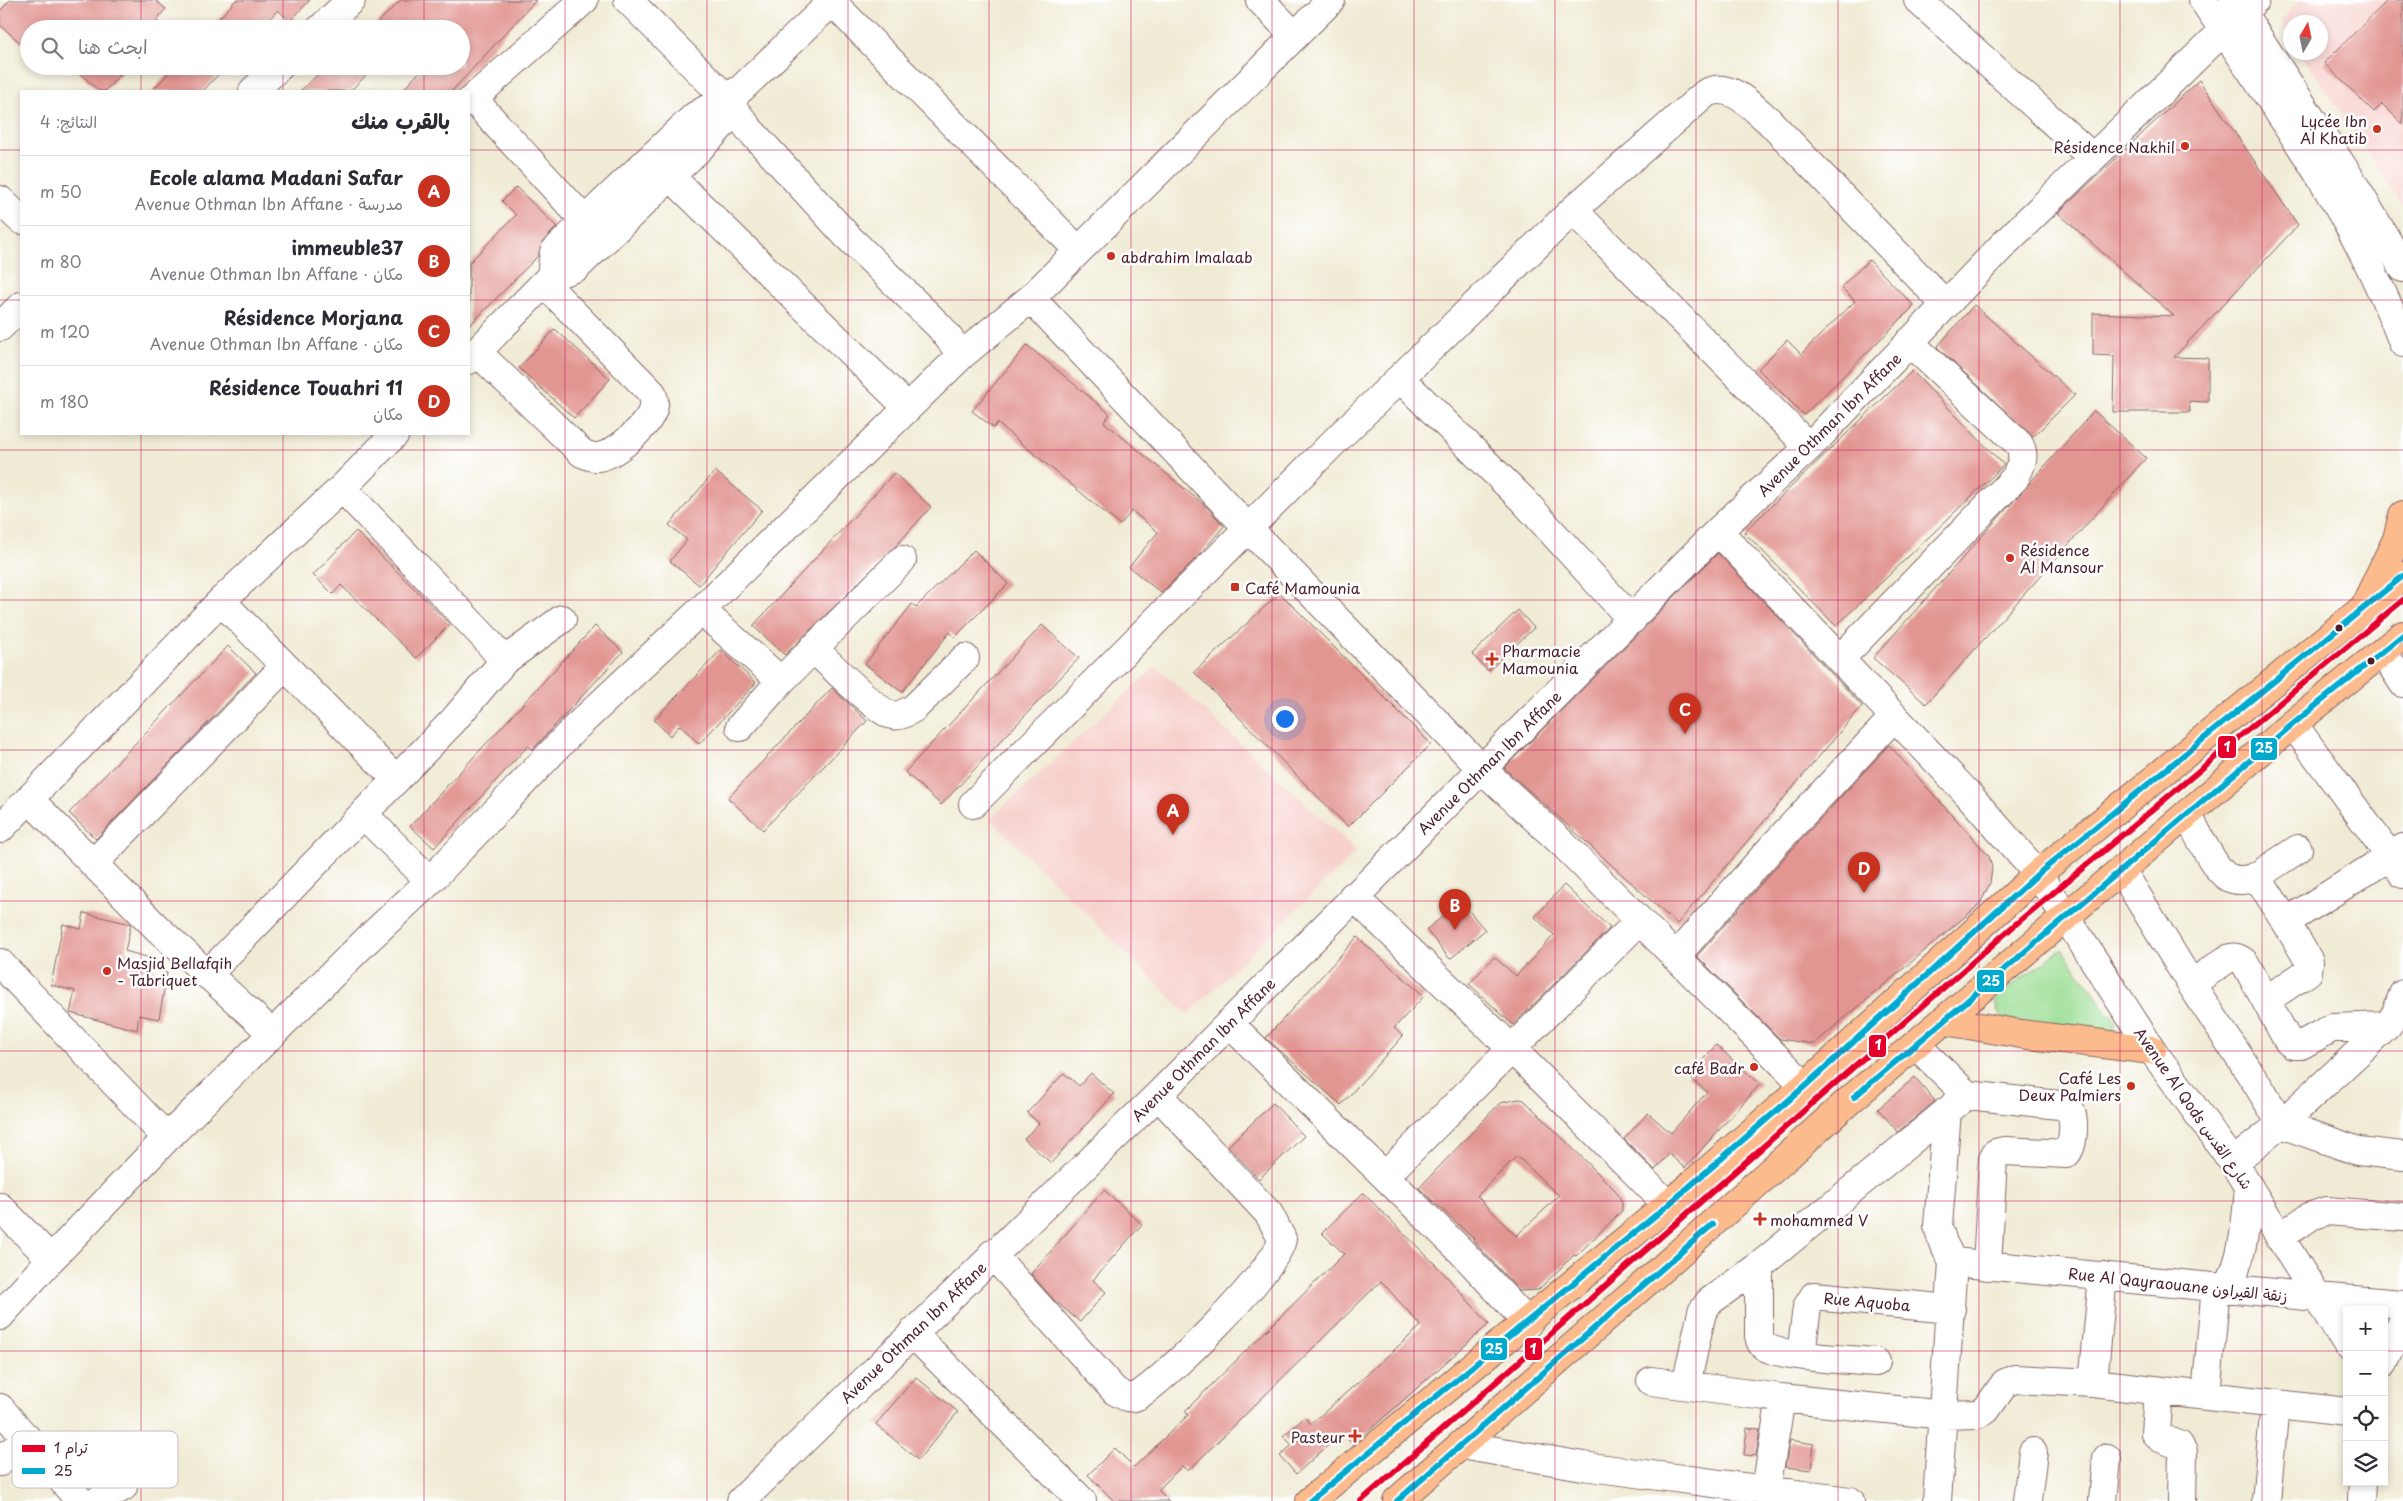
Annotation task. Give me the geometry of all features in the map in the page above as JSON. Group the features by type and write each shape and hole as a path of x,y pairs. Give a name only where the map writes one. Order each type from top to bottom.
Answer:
{"main road":[{"path":"2361,612 2397,538 2403,515"},
{"path":"1310,1501 1668,1206 1805,1086 2038,874 2403,576"},
{"path":"1397,1501 1850,1100 1946,1021 2064,917 2122,871 2293,724 2393,644"},
{"path":"1946,1021 2021,1034 2152,1050"}],"street":[{"path":"330,20 351,0"},
{"path":"584,0 471,101 594,231"},
{"path":"628,0 731,99 749,129 847,236 940,327 962,355"},
{"path":"1260,0 1295,36"},
{"path":"0,1316 51,1259 167,1138 367,940 430,881 574,728 701,610 962,355 1031,298 1331,0"},
{"path":"1918,0 2092,157"},
{"path":"2203,0 2239,11 2352,181 2403,268"},
{"path":"594,231 686,124 702,110 731,99 833,1 1078,250"},
{"path":"2239,11 2287,123 2343,214 2377,282 2403,343"},
{"name":"Avenue Othman Ibn Affane","path":"741,1501 992,1254 1158,1095 1353,896 1483,770 1718,531 1810,447 1909,342 2239,11"},
{"path":"254,90 270,75"},
{"path":"973,804 1338,438 1573,210 1706,93 1713,89 1728,90 1736,94 1768,120 1946,305"},
{"path":"548,280 652,393 653,408 649,418 624,444 608,454 595,457 582,453 473,356 548,280 554,252 594,231 671,177 721,126 731,99"},
{"path":"671,177 908,408"},
{"path":"0,200 20,219"},
{"path":"1573,210 1810,447"},
{"path":"1031,298 1248,528 1483,770 1563,844 1638,922 1805,1086"},
{"path":"0,327 20,307"},
{"path":"1840,659 2015,478 2022,462 2023,455 2019,444 1909,342"},
{"path":"1400,379 1523,500 1632,620"},
{"path":"0,829 221,602 342,488 394,435"},
{"path":"342,488 485,638 504,661"},
{"name":"Avenue Al Qods شارع القدس","path":"1718,531 1968,793 2038,874 2064,917 2152,1050 2233,1162 2281,1236 2316,1297 2343,1339"},
{"path":"740,727 781,681 902,560"},
{"path":"221,602 396,779"},
{"path":"701,610 781,681"},
{"path":"207,975 453,721 504,661 562,618"},
{"path":"2393,644 2403,683"},
{"path":"814,648 879,708 892,716 904,714 914,708 965,658"},
{"path":"93,864 285,666"},
{"path":"1675,957 1775,844 1894,717"},
{"path":"2286,922 2399,860 2293,724"},
{"path":"30,800 207,975 273,1034"},
{"path":"363,814 430,881"},
{"path":"2187,814 2224,874 2239,880 2257,876 2298,849"},
{"path":"2122,871 2190,984 2259,1087 2280,1124 2358,1151 2403,1156"},
{"path":"2257,876 2309,961 2308,972 2266,1000"},
{"path":"1353,896 1511,1048 1668,1206"},
{"path":"1386,1176 1638,922"},
{"path":"2190,984 2226,960 2237,957 2246,963 2288,1041 2293,1046 2301,1045 2332,1028 2387,1026"},
{"path":"0,963 167,1138"},
{"path":"2233,1162 2280,1124 2387,1026 2396,1014 2403,994"},
{"path":"1229,1023 1304,1099 1386,1176 1461,1251 1528,1323"},
{"path":"1916,1045 1957,1103 1938,1226 1943,1243 1953,1262 1937,1501"},
{"path":"992,1254 1115,1391 1127,1397 1137,1396 1168,1373 1267,1266 1278,1251 1282,1239 1269,1214 1158,1095"},
{"path":"1686,1385 1704,1307 1759,1266 1957,1103 2066,1106 2072,1114 2071,1148 2066,1154 2005,1151 1996,1153 1994,1158 1987,1266"},
{"path":"2206,1395 2222,1287 2241,1257 2249,1187"},
{"path":"0,1207 51,1259"},
{"path":"2281,1236 2319,1212 2327,1210 2403,1217"},
{"name":"Rue Al Qayraouane زنقة القيراون","path":"1953,1262 2403,1304"},
{"path":"1759,1266 1761,1342 1770,1349 1876,1362"},
{"path":"2093,1383 2104,1276"},
{"name":"Rue Aquoba","path":"1801,1354 1807,1307 1814,1296 1951,1309"},
{"path":"2388,1354 2403,1321"},
{"path":"912,1332 1082,1501"},
{"path":"1652,1381 1781,1398 1944,1415 1978,1414 1986,1410 2005,1383 2015,1379 2093,1383 2343,1412"},
{"path":"2158,1391 2155,1433 2160,1438 2179,1445 2183,1452 2182,1501"},
{"path":"1766,1489 1781,1398"},
{"path":"2266,1501 2275,1404"},
{"path":"0,1408 21,1431"},
{"path":"1461,1445 1583,1466 1691,1491 1766,1489 1850,1501"},
{"path":"0,1462 12,1451"},
{"path":"2027,1501 2033,1452"},
{"path":"2103,1501 2107,1458"},
{"path":"2362,1501 2363,1486"},
{"path":"69,1488 80,1501"},
{"path":"97,1501 121,1488"}],"shaded area":[{"name":"Lycée Ibn Al Khatib","path":"2301,0 2403,0 2403,206 2306,60 2328,60 2328,15 2286,15"},
{"path":"1156,666 1357,851 1188,1014 990,819"}],"green space":[{"path":"2062,949 2115,1022 2113,1031 2107,1035 2003,1019 1998,1011 1996,997"}],"building":[{"path":"10,0 155,0 166,9 156,20 20,20 20,42 0,25 0,11"},
{"path":"236,0 310,0 291,20 278,10 269,20 217,20"},
{"path":"401,0 536,0 470,72 470,20 380,20"},
{"path":"2388,0 2403,0 2403,124 2382,104 2374,112 2324,63"},
{"path":"82,75 120,75 106,90 98,90"},
{"path":"167,75 218,75 204,90 153,90"},
{"path":"317,75 367,75 351,90 301,90"},
{"path":"417,75 467,75 453,90 403,90"},
{"name":"Résidence Nakhil","path":"2199,80 2298,225 2174,357 2208,358 2208,402 2189,401 2190,412 2113,412 2114,356 2093,355 2093,313 2174,316 2058,213"},
{"path":"516,187 557,227 543,241 538,256 470,325 470,262 516,215 502,201"},
{"path":"1869,260 1914,306 1804,415 1758,369 1787,340 1801,354 1855,301 1841,287"},
{"path":"1974,305 2075,395 2033,437 1937,347"},
{"path":"555,329 610,379 574,418 519,368"},
{"path":"1027,345 1110,414 1104,422 1208,508 1224,526 1204,550 1161,593 1129,567 1158,532 1132,511 1120,525 997,423 994,428 972,411"},
{"path":"1912,371 2004,465 1836,626 1744,532"},
{"name":"Résidence Al Mansour","path":"2094,411 2146,458 1926,704 1873,658"},
{"path":"715,471 762,510 699,585 670,561 687,540 669,525"},
{"path":"894,473 931,507 895,547 785,655 753,626"},
{"path":"356,531 450,624 416,658 341,585 333,594 313,575"},
{"path":"974,550 1008,584 955,637 950,632 902,692 865,664 912,604 916,607"},
{"path":"1718,553 1862,706 1677,924 1504,768"},
{"path":"1280,593 1431,744 1348,827 1194,672"},
{"path":"1518,610 1534,628 1488,671 1472,654"},
{"path":"1042,625 1079,658 941,805 905,772"},
{"path":"595,626 623,652 533,749 528,746 434,848 410,826"},
{"path":"228,646 256,673 96,839 69,813"},
{"path":"721,650 756,683 699,744 680,725 670,736 654,720"},
{"path":"832,688 867,721 763,830 728,798"},
{"path":"1889,745 1989,856 1992,868 1990,883 1980,904 1814,1044 1780,1039 1697,956"},
{"path":"1564,885 1610,928 1513,1025 1469,984 1494,957 1516,976 1554,935 1535,917"},
{"path":"1461,901 1485,930 1450,959 1426,930"},
{"name":"Masjid Bellafqih - Tabriquet","path":"84,913 131,924 125,951 157,960 155,969 167,973 159,1019 139,1015 137,1030 70,1013 75,991 51,985 63,924 81,929"},
{"path":"1357,937 1424,996 1394,1028 1403,1036 1341,1105 1266,1038"},
{"path":"1716,1045 1760,1084 1685,1168 1669,1154 1655,1170 1624,1139 1648,1113 1671,1133 1707,1092 1688,1076"},
{"path":"1064,1073 1079,1086 1091,1073 1114,1094 1051,1163 1024,1139 1039,1123 1027,1113"},
{"path":"1915,1077 1935,1101 1898,1132 1878,1109"},
{"path":"1519,1099 1524,1100 1616,1191 1622,1202 1622,1211 1538,1290 1519,1291 1474,1239 1419,1188 1500,1103","holes":["1517,1156 1559,1196 1516,1236 1477,1196"]},
{"path":"1273,1103 1304,1136 1259,1179 1228,1146"},
{"path":"1104,1190 1142,1224 1093,1280 1106,1292 1080,1322 1054,1300 1031,1274"},
{"path":"1363,1193 1436,1265 1489,1324 1353,1445 1342,1433 1296,1474 1280,1456 1292,1445 1283,1436 1305,1417 1311,1424 1421,1326 1381,1281 1188,1471 1182,1466 1158,1490 1169,1501 1114,1501 1088,1475 1115,1448 1134,1467 1188,1415 1185,1411 1344,1254 1322,1233"},
{"path":"916,1377 958,1412 918,1460 876,1424"},
{"path":"1747,1428 1760,1429 1756,1456 1744,1455"},
{"path":"1790,1440 1814,1444 1811,1470 1785,1467"}],"tram line":[{"name":"1","path":"1361,1501 2017,923 2403,600"}],"transit line":[{"name":"25","path":"1310,1501 1668,1205 1805,1086 2038,874 2403,576"},
{"name":"25","path":"1854,1097 2293,724 2403,635"},
{"name":"25","path":"1397,1501 1713,1224"}],"place":[{"name":"Lycée Ibn Al Khatib","path":"2377,129"},
{"name":"Résidence Nakhil","path":"2185,146"},
{"name":"abdrahim lmalaab","path":"1111,256"},
{"name":"Résidence Al Mansour","path":"2010,558"},
{"name":"Café Mamounia","path":"1235,587"},
{"name":"Pharmacie Mamounia","path":"1492,659"},
{"name":"Résidence Morjana","path":"1685,734"},
{"name":"Ecole alama Madani Safar","path":"1173,835"},
{"name":"Résidence Touahri 11","path":"1864,893"},
{"name":"immeuble37","path":"1455,930"},
{"name":"Masjid Bellafqih - Tabriquet","path":"107,971"},
{"name":"café Badr","path":"1754,1067"},
{"name":"Café Les Deux Palmiers","path":"2131,1086"},
{"name":"mohammed V","path":"1760,1219"},
{"name":"Pasteur","path":"1355,1436"}]}
